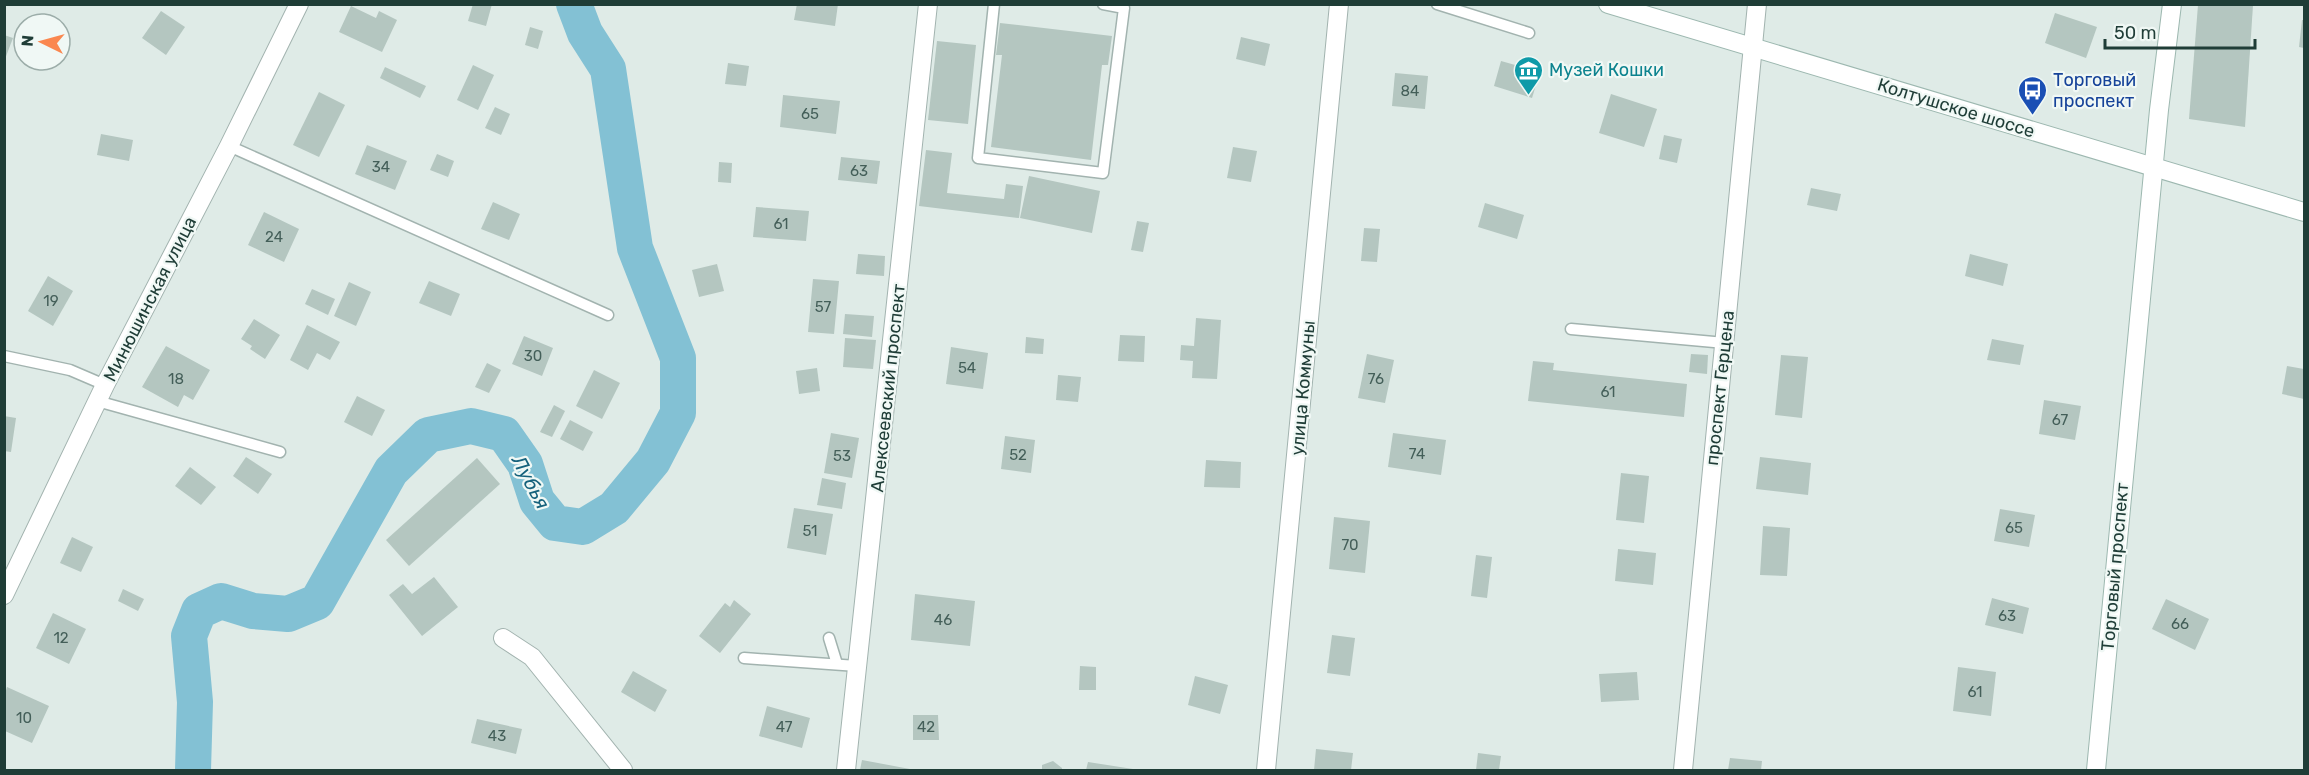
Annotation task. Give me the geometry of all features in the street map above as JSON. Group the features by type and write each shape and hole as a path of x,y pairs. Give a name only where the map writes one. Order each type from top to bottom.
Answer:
{"street":[{"name":"Минюшинская улица","path":"4,595 101,393 299,4"},
{"name":"Алексеевский проспект","path":"846,771 928,4"},
{"name":"улица Коммуны","path":"1266,771 1340,4"},
{"name":"Колтушское шоссе","path":"1608,4 2304,212"},
{"name":"проспект Герцена","path":"1683,771 1756,4"},
{"name":"Торговый проспект","path":"2096,771 2172,4"},
{"path":"503,638 532,657 623,771"},
{"path":"603,770 608,771"}],"lane":[{"path":"994,4 978,158 1103,173 1124,8 1102,4"},
{"path":"1437,4 1529,33"},
{"path":"228,147 608,315"},
{"path":"1571,329 1725,343"},
{"path":"4,356 70,370 101,393 280,452"},
{"path":"830,638 837,664"},
{"path":"744,658 858,666"}],"building":[{"path":"473,4 492,4 486,26 468,21"},
{"path":"797,4 838,4 835,26 794,20"},
{"path":"2198,5 2253,5 2245,127 2189,119"},
{"path":"351,6 376,18 379,11 397,20 382,52 339,32"},
{"path":"161,11 185,27 166,55 142,38"},
{"path":"2055,13 2097,27 2086,58 2045,43"},
{"path":"2302,20 2304,20 2304,48 2299,47"},
{"path":"1000,23 1112,36 1108,65 1102,65 1091,160 991,147 1002,55 996,55"},
{"path":"530,27 543,31 538,49 525,45"},
{"path":"4,35 12,38 12,41 4,59"},
{"path":"1241,37 1270,44 1265,66 1236,59"},
{"path":"937,41 976,45 968,124 928,120"},
{"path":"1501,61 1540,72 1532,98 1494,86"},
{"path":"728,63 749,66 746,86 725,84"},
{"path":"473,65 494,75 478,110 457,100"},
{"path":"385,67 426,86 420,98 380,78"},
{"path":"1395,73 1428,76 1425,109 1392,106"},
{"path":"319,92 345,105 319,157 293,145"},
{"path":"1611,94 1657,109 1644,147 1599,133"},
{"path":"783,95 840,101 836,134 780,127"},
{"path":"495,107 510,114 501,135 485,128"},
{"path":"101,134 133,140 129,161 97,155"},
{"path":"1664,135 1682,139 1677,163 1659,159"},
{"path":"367,145 407,161 395,190 355,174"},
{"path":"1233,147 1257,151 1251,182 1227,178"},
{"path":"926,150 952,153 947,193 1004,199 1006,184 1023,186 1019,218 919,206"},
{"path":"437,154 454,161 448,177 430,170"},
{"path":"841,157 880,161 877,184 838,180"},
{"path":"719,162 732,163 731,183 718,182"},
{"path":"1029,176 1100,191 1092,233 1020,218"},
{"path":"1811,188 1841,194 1837,211 1807,205"},
{"path":"493,202 520,214 509,240 481,229"},
{"path":"1485,203 1524,215 1517,239 1478,227"},
{"path":"756,207 809,211 806,241 753,237"},
{"path":"264,212 299,229 284,262 248,245"},
{"path":"1137,221 1149,223 1143,252 1131,250"},
{"path":"1364,228 1380,229 1377,262 1361,261"},
{"path":"858,254 885,256 884,276 856,274"},
{"path":"1970,254 2008,264 2003,286 1965,276"},
{"path":"717,264 724,291 699,297 692,270"},
{"path":"48,276 73,291 53,326 28,311"},
{"path":"813,279 839,281 834,334 808,332"},
{"path":"429,281 460,294 451,316 419,303"},
{"path":"349,282 371,292 356,326 334,316"},
{"path":"312,289 335,299 328,315 305,304"},
{"path":"845,314 874,316 872,337 843,334"},
{"path":"1196,318 1221,320 1217,379 1192,378 1193,361 1180,360 1181,345 1194,346"},
{"path":"254,319 280,335 265,359 250,349 252,346 241,339"},
{"path":"307,325 340,342 330,360 317,353 308,370 290,360"},
{"path":"1120,335 1145,336 1144,362 1118,361"},
{"path":"524,336 553,348 542,376 512,364"},
{"path":"1026,337 1044,339 1043,354 1025,353"},
{"path":"845,338 876,340 873,369 843,367"},
{"path":"1992,339 2024,345 2020,365 1987,360"},
{"path":"166,346 210,370 193,400 184,395 178,407 142,387"},
{"path":"951,347 988,353 983,389 946,384"},
{"path":"1367,354 1394,360 1385,403 1358,398"},
{"path":"1691,354 1708,355 1707,374 1689,372"},
{"path":"1781,355 1808,357 1802,418 1775,415"},
{"path":"1533,361 1554,363 1553,370 1687,384 1684,417 1528,401"},
{"path":"487,363 501,370 489,393 475,387"},
{"path":"2287,366 2304,369 2304,399 2282,394"},
{"path":"817,368 820,391 799,394 796,371"},
{"path":"594,370 620,383 602,419 576,406"},
{"path":"1058,375 1081,377 1078,402 1056,400"},
{"path":"357,396 385,410 372,436 344,422"},
{"path":"2044,400 2081,406 2075,440 2039,434"},
{"path":"554,405 565,411 552,437 540,432"},
{"path":"4,416 16,418 11,452 4,451"},
{"path":"570,420 593,432 583,451 560,439"},
{"path":"831,433 859,438 852,478 824,473"},
{"path":"1393,433 1446,440 1441,475 1388,467"},
{"path":"1005,436 1035,440 1031,473 1001,469"},
{"path":"246,457 272,474 258,494 233,476"},
{"path":"1760,457 1811,463 1808,495 1756,489"},
{"path":"477,458 500,484 409,566 386,540"},
{"path":"1206,460 1241,462 1240,488 1204,487"},
{"path":"190,467 216,487 201,505 175,486"},
{"path":"1621,473 1649,476 1644,523 1616,520"},
{"path":"822,478 846,483 842,509 817,505"},
{"path":"794,508 833,514 826,555 787,548"},
{"path":"2000,509 2035,515 2029,547 1994,541"},
{"path":"1334,517 1370,521 1365,573 1329,569"},
{"path":"1763,526 1790,528 1787,576 1760,575"},
{"path":"72,537 93,547 81,572 60,563"},
{"path":"1618,549 1656,553 1653,585 1615,581"},
{"path":"1476,555 1492,557 1487,598 1471,596"},
{"path":"434,577 458,607 422,636 389,595 403,584 412,594"},
{"path":"123,589 144,599 138,611 118,601"},
{"path":"915,594 975,601 970,646 911,640"},
{"path":"1992,598 2029,608 2023,634 1985,625"},
{"path":"2166,599 2209,619 2195,650 2152,629"},
{"path":"734,600 751,614 720,653 699,636 725,603 730,607"},
{"path":"53,613 86,629 69,664 36,648"},
{"path":"1332,635 1355,638 1350,676 1327,673"},
{"path":"1080,666 1096,667 1096,690 1079,690"},
{"path":"1958,667 1996,672 1991,716 1953,711"},
{"path":"633,671 667,690 655,712 621,692"},
{"path":"1637,672 1639,700 1601,702 1599,674"},
{"path":"1195,676 1228,685 1220,714 1188,705"},
{"path":"7,687 49,706 32,743 5,731"},
{"path":"767,706 810,718 802,748 759,736"},
{"path":"913,715 938,715 939,740 913,740"},
{"path":"477,719 522,729 516,754 471,743"},
{"path":"1316,749 1353,753 1351,770 1314,770"},
{"path":"1478,753 1501,756 1499,770 1476,770"},
{"path":"1730,758 1762,761 1761,770 1728,770"},
{"path":"862,760 910,769 910,770 860,770"},
{"path":"1053,761 1062,770 1042,770 1042,765"},
{"path":"1088,762 1133,769 1133,770 1086,770"}],"waterway":[{"name":"Лубья","path":"193,770 195,702 189,636 199,611 221,601 253,611 288,614 317,602 391,471 428,435 471,426 504,434 525,464 537,501 555,523 583,527 614,508 653,461 678,413 678,358 635,248 608,69 585,33 574,4"}],"place":[{"name":"Музей Кошки","path":"1528,96"},
{"name":"Торговый проспект","path":"2032,116"}]}
